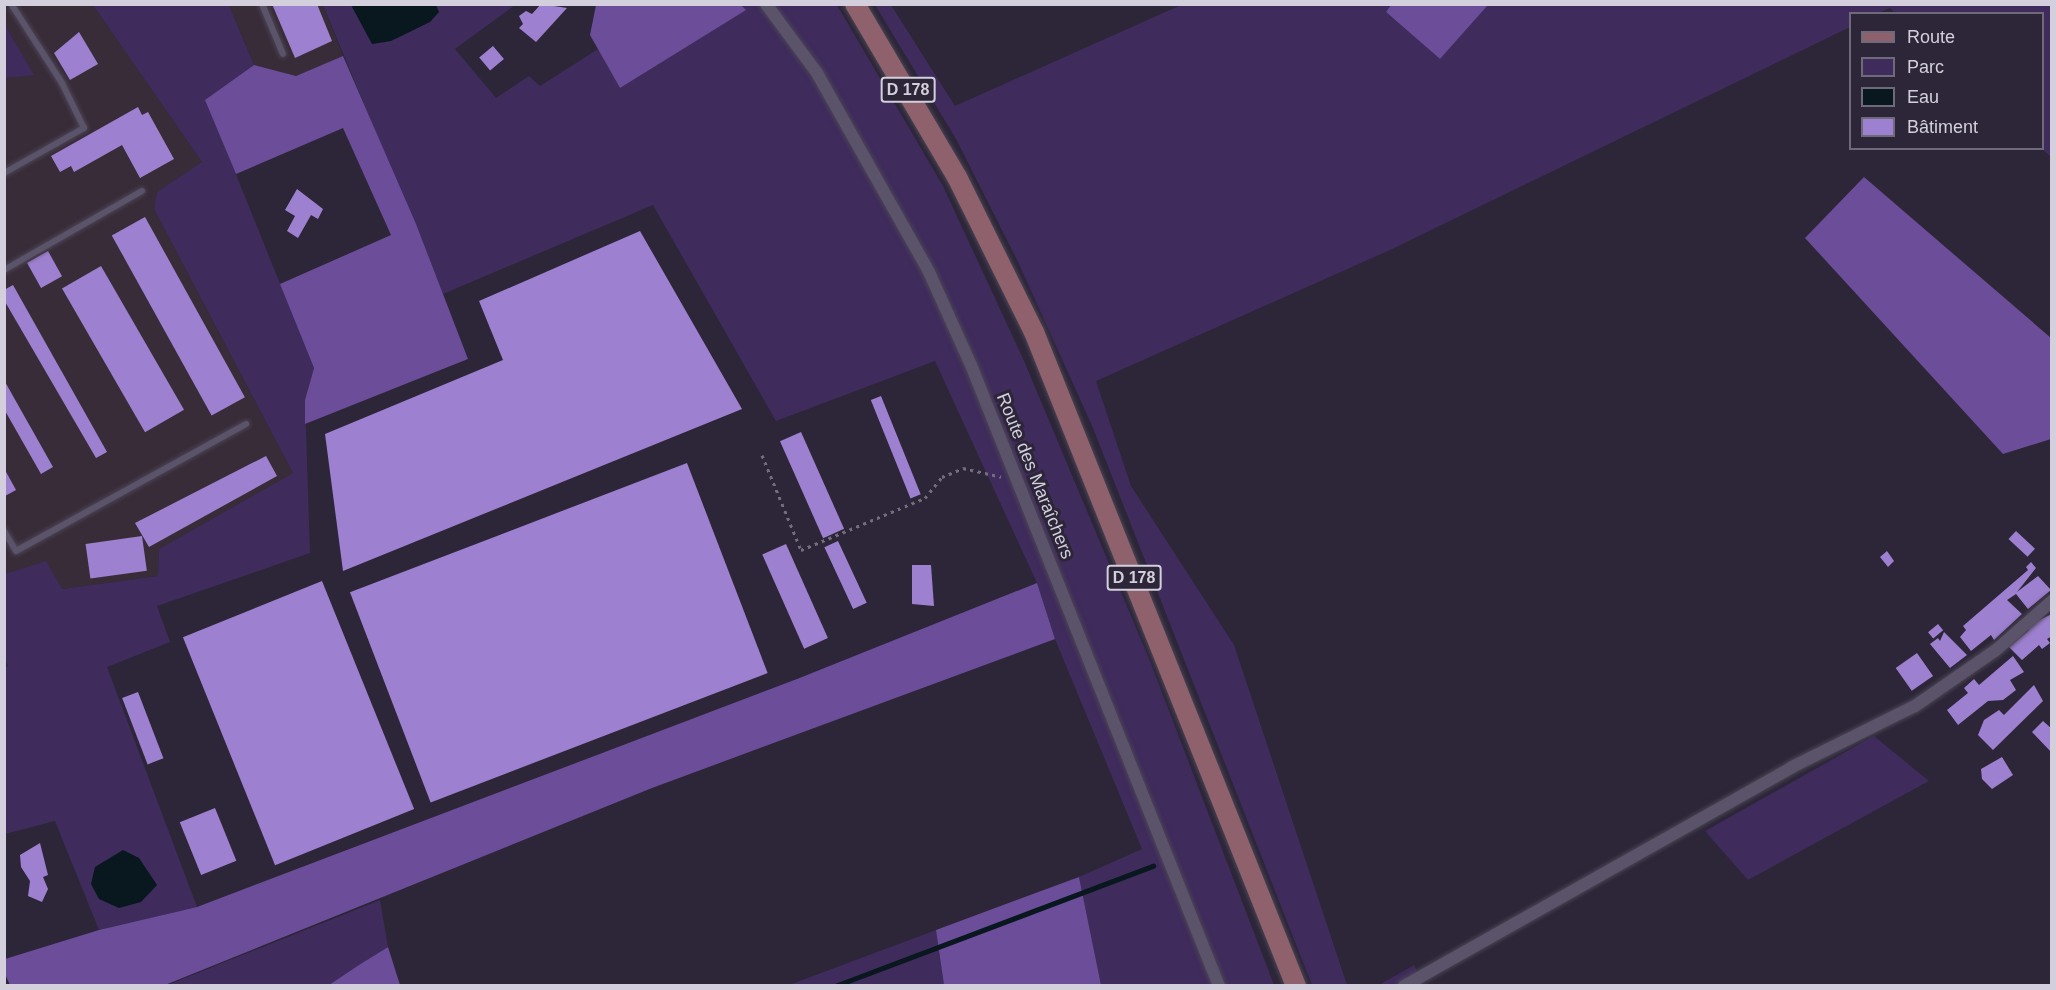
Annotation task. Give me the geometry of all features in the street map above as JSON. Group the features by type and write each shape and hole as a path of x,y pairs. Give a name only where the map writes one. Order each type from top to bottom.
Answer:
{"main road":[{"name":"D 178","path":"855,4 957,177 1034,332 1296,986"}],"street":[{"name":"Route des Maraîchers","path":"766,4 817,73 900,215 971,365 1219,986"},
{"path":"1404,986 1792,767 1915,706 1996,650 2052,601"}],"lane":[{"path":"4,173 84,128 62,83 11,4"},
{"path":"262,4 283,54"},
{"path":"4,270 142,191"},
{"path":"4,531 16,551 246,424"}],"path":[{"path":"762,455 801,550 925,498 942,477 963,468 998,476 1020,489"}],"shaded area":[{"path":"1392,4 1488,5 1440,59 1386,12"},
{"path":"14,5 93,5 202,162 157,192 154,209 293,473 159,549 158,576 62,589 45,562 5,574 4,78 33,74 5,25 5,10"},
{"path":"229,5 323,5 343,56 296,76 254,65"},
{"path":"596,5 741,5 746,10 620,88 590,35"},
{"path":"343,56 416,224 468,359 305,424 305,400 314,368 280,284 391,235 343,128 236,174 205,100 254,65 296,76"},
{"path":"1864,177 2051,338 2051,439 2003,454 1805,238"},
{"path":"1037,583 1055,639 652,788 165,985 10,985 5,974 5,959 99,930 197,907 797,679"},
{"path":"1079,877 1101,985 944,985 936,930"},
{"path":"388,947 400,985 329,985 359,965"}],"green space":[{"path":"93,5 229,5 254,65 206,100 314,368 305,400 310,553 157,606 170,642 107,667 197,907 99,930 55,821 5,834 4,668 8,666 4,657 5,574 46,561 62,589 158,576 159,549 293,473 154,209 157,192 202,162"},
{"path":"323,5 515,5 455,49 496,98 529,76 540,86 598,49 620,88 745,10 741,5 837,5 943,186 1024,361 1150,661 1274,985 1101,985 1079,877 1142,849 1055,639 1037,583 935,361 776,421 653,205 443,294"},
{"path":"875,5 891,5 955,106 1181,5 1392,5 1386,12 1440,59 1488,5 2051,5 2051,157 2043,150 2044,12 1894,12 1890,8 1880,12 1849,12 1849,27 1390,250 1096,381 1131,486 1234,645 1347,985 1312,985 1093,428 1018,262 956,139"},
{"path":"5,25 34,75 5,78"},
{"path":"1874,736 1929,781 1748,880 1705,831"},
{"path":"380,900 388,947 329,985 165,986"},
{"path":"936,930 944,985 789,985"},
{"path":"1414,965 1423,985 1377,986"}],"water":[{"path":"351,5 436,5 439,12 430,22 391,41 372,44"},
{"path":"123,850 139,858 157,885 141,902 119,908 99,899 91,884 95,867"}],"building":[{"path":"272,4 317,4 332,41 295,58"},
{"path":"541,4 567,8 536,42 519,28 523,24 519,16 526,11 532,14"},
{"path":"79,32 98,64 70,80 54,53"},
{"path":"493,46 504,59 490,71 479,58"},
{"path":"138,107 142,115 148,112 174,159 140,178 122,145 74,172 71,166 60,172 51,156"},
{"path":"297,189 323,209 318,219 311,215 298,238 287,231 295,216 285,210"},
{"path":"145,217 245,397 212,416 112,235"},
{"path":"640,231 742,409 343,571 325,434 503,360 479,301"},
{"path":"48,251 62,276 41,288 27,263"},
{"path":"101,266 184,410 145,432 62,288"},
{"path":"13,285 107,452 96,458 4,300 4,290"},
{"path":"4,380 53,467 41,474 4,409"},
{"path":"881,396 921,494 911,498 871,400"},
{"path":"801,432 844,529 823,538 780,441"},
{"path":"266,456 277,476 149,547 135,523"},
{"path":"687,463 768,673 431,802 350,592"},
{"path":"5,470 16,490 5,496"},
{"path":"2016,531 2035,549 2028,557 2008,539"},
{"path":"142,536 147,571 90,579 86,544"},
{"path":"838,541 867,603 853,609 824,547"},
{"path":"786,544 828,638 804,649 762,555"},
{"path":"1887,551 1894,561 1888,567 1880,557"},
{"path":"2031,562 2036,568 2017,592 2038,576 2051,590 2028,609 2016,594 2007,600 2022,614 1994,640 1991,635 1971,651 1960,637 1966,630 1963,626 2028,570 2026,567"},
{"path":"912,565 931,565 934,606 912,604"},
{"path":"322,581 414,809 275,865 183,637"},
{"path":"2052,614 2052,636 2047,639 2050,643 2042,649 2039,645 2022,660 2009,647 2029,630 2027,626"},
{"path":"1938,624 1943,630 1933,638 1928,632"},
{"path":"1944,632 1967,655 1950,668 1930,644 1938,638 1940,641"},
{"path":"1917,653 1933,676 1912,691 1896,668"},
{"path":"2013,656 2024,672 2010,680 2016,690 2003,700 1988,701 1958,725 1947,710 1968,693 1964,688 1974,679 1979,685"},
{"path":"2034,685 2043,701 1993,750 1978,735 1984,720 1999,710 2004,715"},
{"path":"138,692 163,758 148,764 122,698"},
{"path":"2043,721 2052,729 2052,753 2032,732"},
{"path":"2002,757 2013,775 1992,789 1982,779 1981,769"},
{"path":"215,808 236,861 201,875 180,822"},
{"path":"40,843 48,875 43,877 48,889 42,902 28,896 30,881 21,867 20,855"}],"waterway":[{"path":"835,986 1153,866"}]}
